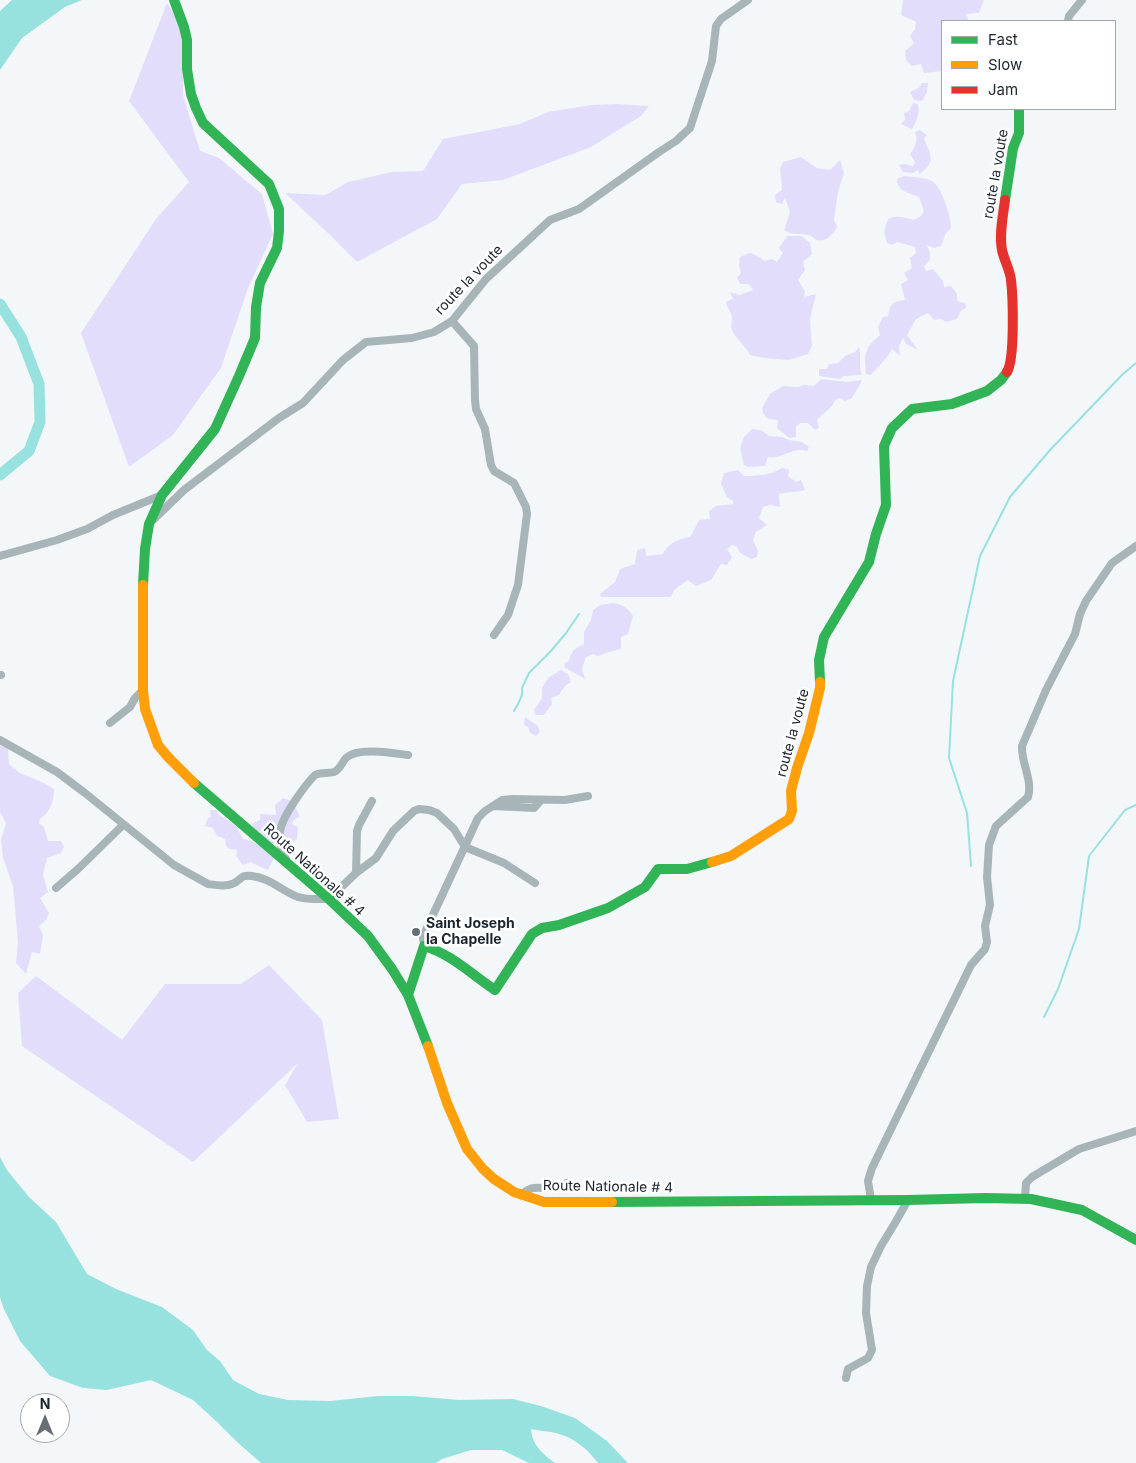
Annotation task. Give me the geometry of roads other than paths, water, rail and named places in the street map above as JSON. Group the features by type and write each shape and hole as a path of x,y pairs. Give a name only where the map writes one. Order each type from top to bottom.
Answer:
{"main road":[{"name":"Route Nationale # 4","path":"174,0 187,40 187,69 191,94 196,108 203,123 269,184 279,209 279,231 277,248 260,283 256,307 256,338 214,429 162,495 149,524 143,578 143,690 145,709 158,744 168,757 202,790 329,899 368,936 392,969 408,996 430,1049 447,1103 467,1149 482,1169 514,1192 544,1202 1025,1199 1082,1210 1136,1240"},
{"name":"route la voute","path":"424,946 435,948 495,990 532,934 536,931 608,908 645,887 658,868 687,869 731,856 789,820 792,810 791,791 820,688 819,660 824,637 869,562 886,505 884,446 892,428 912,409 952,404 987,391 1002,380 1009,368 1012,354 1011,278 1002,250 1001,229 1013,148 1019,133 1019,110"},
{"path":"408,996 424,946"}],"street":[{"name":"route la voute","path":"149,524 184,490 279,418 302,403 343,360 366,342 412,338 434,332 452,320 486,278 550,220 579,209 676,141 690,128 712,61 716,26 721,18 748,0"},
{"path":"1068,20 1069,16 1082,0"},
{"path":"452,320 474,346 476,409 485,429 491,465 494,471 514,483 526,506 526,521 518,585 508,615 494,635"},
{"path":"0,556 57,540 162,495"},
{"path":"871,1200 868,1181 872,1168 972,965 986,947 986,923 990,904 987,877 989,844 996,826 1028,797 1030,791 1022,746 1046,690 1075,634 1086,600 1112,563 1136,546"},
{"path":"110,723 130,707 143,690"},
{"path":"0,740 57,772 174,865 208,884 232,884 241,877 251,876 264,878 300,898 329,899 356,873 376,858 393,831 414,811 419,809 437,813 454,829 465,847 504,863 535,883"},
{"path":"288,864 282,849 279,833 300,793 315,774 335,772 347,757 362,752 386,752 408,755"},
{"path":"424,946 423,938 425,932 478,818 485,811 502,800 565,800 588,796"},
{"path":"356,873 358,825 372,801"},
{"path":"56,888 123,824"},
{"path":"1025,1199 1026,1183 1032,1177 1079,1149 1136,1131"},
{"path":"522,1195 531,1188 551,1188 567,1183"},
{"path":"846,1378 848,1369 868,1358 872,1350 866,1313 868,1286 872,1267 881,1246 896,1224 908,1200"}],"water":[{"path":"12,0 82,0 65,7 22,38 0,70 0,11"},
{"path":"0,1157 7,1170 29,1197 56,1222 87,1274 116,1289 162,1307 193,1330 207,1350 220,1361 233,1380 259,1394 288,1400 330,1401 378,1396 412,1396 459,1400 513,1399 541,1406 575,1418 607,1441 628,1463 598,1463 586,1450 571,1439 556,1433 531,1429 533,1440 542,1453 555,1463 529,1463 502,1450 471,1450 442,1459 436,1463 261,1463 193,1400 151,1380 107,1390 83,1388 50,1376 20,1341 0,1297"}],"waterway":[{"path":"0,304 21,337 39,384 40,422 29,451 0,475"},
{"path":"971,866 967,813 949,758 953,681 980,556 1010,497 1050,450 1122,375 1136,363"},
{"path":"514,711 522,695 522,688 529,673 551,651 579,614"},
{"path":"1044,1017 1058,989 1079,929 1089,856 1125,810 1136,805"}],"place":[{"name":"Saint Joseph la Chapelle","path":"416,932"}]}
